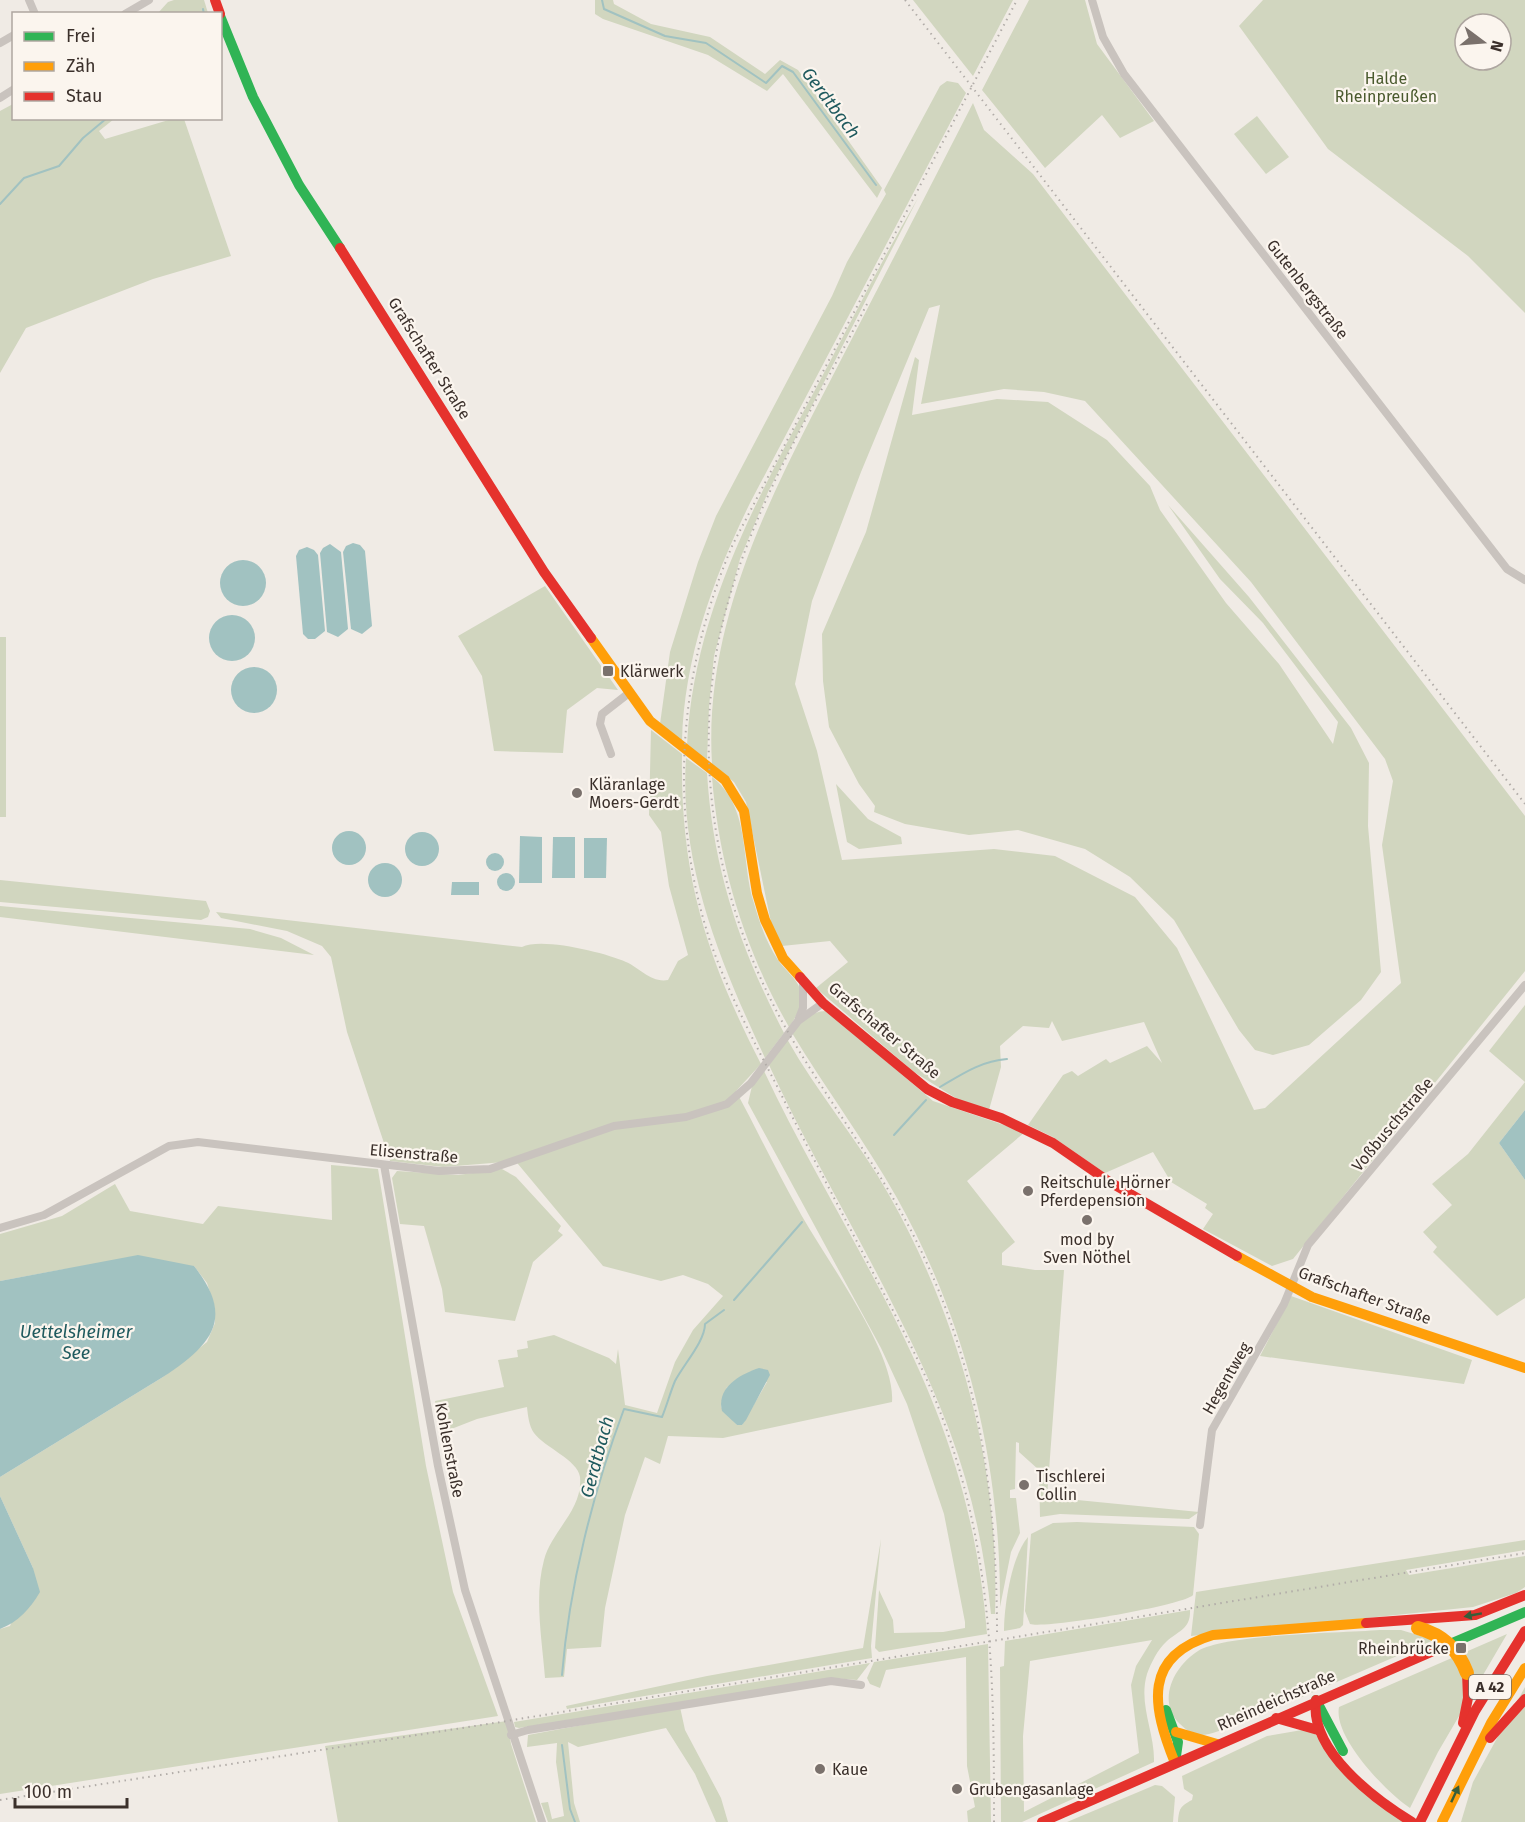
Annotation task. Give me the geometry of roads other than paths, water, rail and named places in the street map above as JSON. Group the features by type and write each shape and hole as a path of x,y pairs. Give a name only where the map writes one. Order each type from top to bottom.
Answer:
{"main road":[{"name":"Grafschafter Straße","path":"222,21 253,97 299,185 402,343 544,572 650,721 725,780 732,789 744,811 765,920 779,951 824,1003 933,1092 1045,1138 1118,1186 1292,1287 1341,1307 1525,1368"},
{"path":"1175,1763 1167,1744 1157,1696 1162,1672 1168,1661 1184,1644 1202,1637 1387,1624 1475,1615 1488,1612 1525,1595"},
{"name":"Rheindeichstraße","path":"1042,1822 1316,1700 1525,1612"},
{"path":"1387,1624 1418,1628 1440,1636 1452,1646 1467,1673 1468,1698 1458,1742"},
{"name":"A 42","path":"1420,1822 1458,1742 1524,1632"},
{"path":"1175,1763 1178,1750 1176,1732 1165,1708 1164,1697 1168,1675 1174,1665 1188,1652 1203,1643 1225,1636"},
{"name":"A 42","path":"1444,1818 1464,1773 1491,1723 1525,1668"},
{"path":"1316,1700 1314,1714 1318,1730 1348,1771 1412,1822"},
{"path":"1316,1700 1346,1756 1372,1792"},
{"path":"1464,1773 1499,1726 1525,1700"},
{"path":"1276,1718 1318,1730"},
{"path":"1176,1732 1217,1744"}],"street":[{"path":"128,12 149,0"},
{"name":"Gutenbergstraße","path":"1092,0 1103,37 1124,74 1507,568 1525,580"},
{"path":"611,754 600,724 602,714 629,693"},
{"name":"Elisenstraße","path":"0,1228 44,1215 169,1146 183,1143 198,1142 439,1171 490,1169 614,1126 711,1112 741,1094 798,1021 803,1008 803,981"},
{"name":"Voßbuschstraße","path":"1292,1287 1308,1245 1316,1234 1525,985"},
{"name":"Elisenstraße","path":"798,1021 824,1003"},
{"name":"Kohlenstraße","path":"384,1165 436,1455 465,1590 511,1735 542,1822"},
{"name":"Hegentweg","path":"1200,1525 1212,1430 1292,1287"},
{"path":"511,1735 636,1711 819,1683 840,1681 861,1685"}],"water":[{"path":"353,543 360,545 365,551 372,626 362,634 351,629 343,552 346,546"},
{"path":"330,544 341,552 348,629 338,637 327,632 320,553"},
{"path":"307,547 318,555 325,631 315,639 308,639 303,634 296,556 299,550"},
{"path":"243,560 252,561 260,566 265,574 265,592 260,600 252,605 243,606 234,605 226,600 221,592 220,583 221,574 226,566 234,561"},
{"path":"232,615 241,616 248,622 254,629 254,647 248,654 241,660 232,661 223,660 216,654 210,647 209,638 210,629 216,622 223,616"},
{"path":"254,667 263,668 271,673 276,681 276,699 271,707 263,712 254,713 245,712 237,707 232,699 231,690 232,681 237,673 245,668"},
{"path":"349,831 361,836 366,848 361,860 349,865 337,860 332,848 337,836"},
{"path":"422,832 434,837 439,849 434,861 422,866 410,861 405,849 410,837"},
{"path":"520,836 542,837 542,883 519,883"},
{"path":"553,837 575,837 575,878 552,878"},
{"path":"584,838 607,838 606,878 584,878"},
{"path":"495,853 501,856 504,862 501,868 495,871 489,868 486,862 489,856"},
{"path":"385,863 397,868 402,880 397,892 385,897 373,892 368,880 373,868"},
{"path":"506,873 512,876 515,882 512,888 506,891 500,888 497,882 500,876"},
{"path":"452,882 479,882 479,895 451,895"},
{"path":"1525,1110 1525,1180 1499,1143"},
{"name":"Uettelsheimer See","path":"138,1255 194,1266 207,1285 214,1301 215,1316 212,1329 205,1342 194,1354 163,1377 0,1477 0,1281"},
{"path":"759,1368 768,1370 770,1375 746,1420 742,1425 737,1425 722,1411 723,1395 726,1388 738,1378"},
{"path":"0,1496 33,1568 40,1592 23,1614 0,1629"}],"waterway":[{"name":"Gerdtbach","path":"602,0 604,9 665,36 706,43 766,83 782,66 793,72 876,185"},
{"name":"Gerdtbach","path":"0,204 24,178 59,166 83,138 105,120"},
{"name":"Gerdtbach","path":"940,1087 980,1065 1007,1059"},
{"name":"Gerdtbach","path":"894,1135 926,1100"},
{"name":"Gerdtbach","path":"734,1300 802,1222"},
{"name":"Gerdtbach","path":"562,1675 570,1608 584,1540 602,1473 624,1409 662,1417 675,1381 702,1338 705,1324 724,1310"},
{"name":"Gerdtbach","path":"562,1745 570,1809 575,1822"}],"railway":[{"path":"905,0 1525,804"},
{"path":"994,1822 993,1720 988,1623 982,1574 962,1477 938,1406 920,1365 750,1034 717,960 696,891 688,841 684,791 685,740 691,690 701,640 715,592 733,544 1017,0"},
{"path":"867,304 780,469 744,555 729,599 718,644 711,697 709,749 712,802 720,854 733,905 750,954 772,1003 798,1049 911,1230 943,1302 959,1348 982,1440 989,1488 997,1633"},
{"path":"0,1800 507,1721 1525,1553"}],"place":[{"name":"Klärwerk","path":"608,671"},
{"name":"Kläranlage Moers-Gerdt","path":"577,793"},
{"name":"Reitschule Hörner Pferdepension","path":"1028,1191"},
{"name":"mod by Sven Nöthel","path":"1087,1220"},
{"name":"Tischlerei Collin","path":"1024,1485"},
{"name":"Rheinbrücke","path":"1461,1648"},
{"name":"Kaue","path":"820,1769"},
{"name":"Grubengasanlage","path":"957,1789"}],"park label":[{"name":"Halde Rheinpreußen","path":"1386,87"}]}
